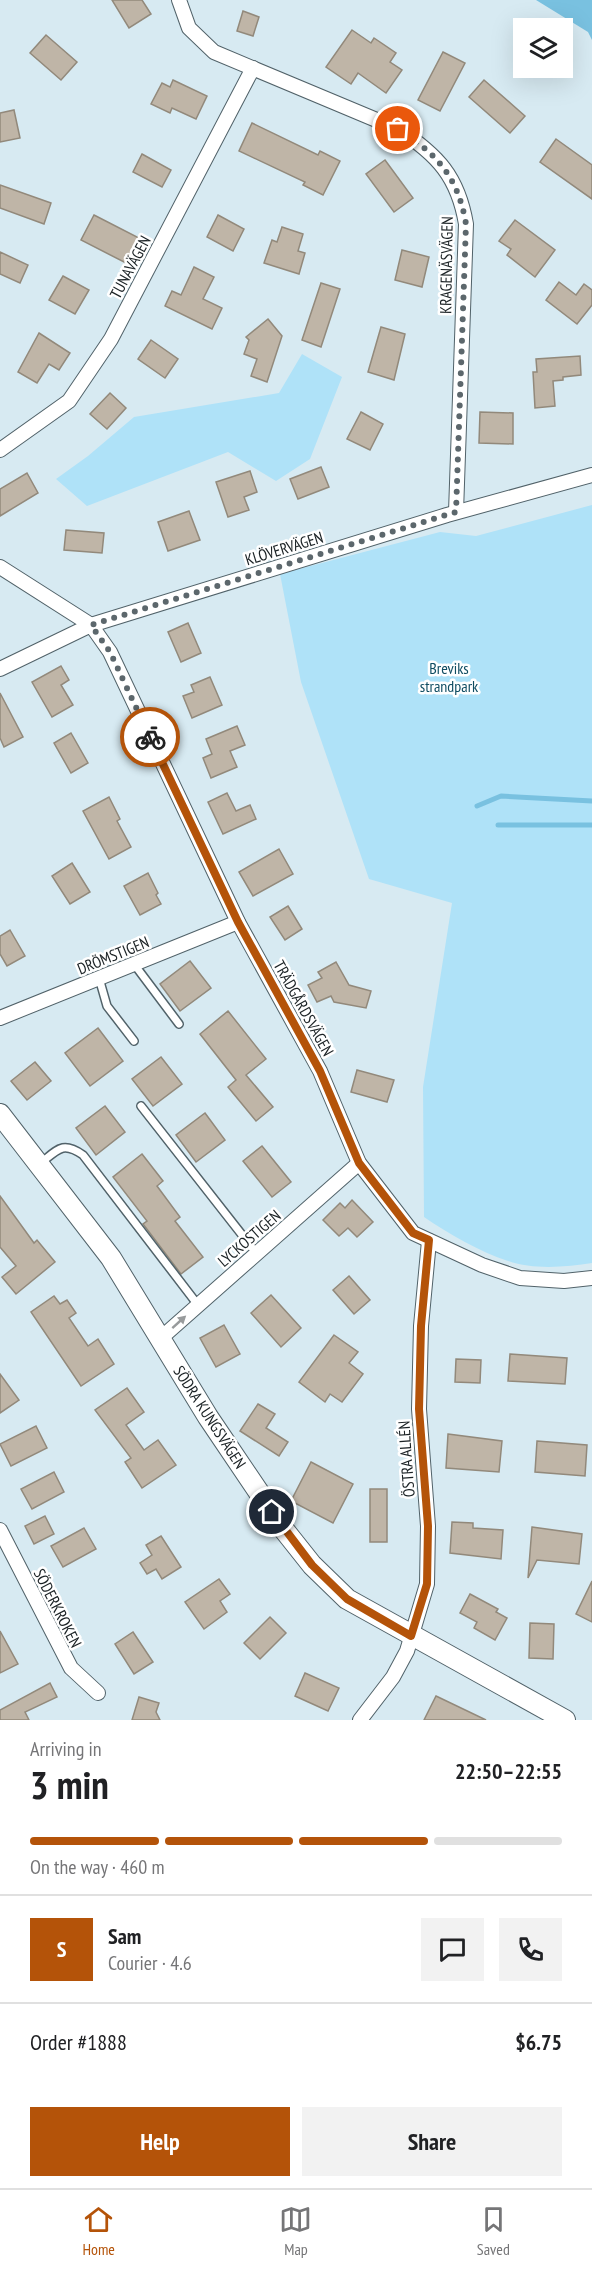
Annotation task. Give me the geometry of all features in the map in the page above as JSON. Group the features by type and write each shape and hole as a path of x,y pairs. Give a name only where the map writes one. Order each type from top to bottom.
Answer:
{"street":[{"name":"KRAGENÄSVÄGEN","path":"179,0 189,28 214,52 398,129 420,144 452,177 459,192 466,224 456,512"},
{"name":"TUNAVÄGEN","path":"0,450 69,401 111,339 253,68"},
{"name":"KLÖVERVÄGEN","path":"0,669 91,625 456,512 592,476"},
{"path":"0,567 91,625"},
{"name":"TRÄDGÅRDSVÄGEN","path":"91,625 110,652 238,922 320,1071 359,1163 413,1233 482,1265 520,1278 564,1281 592,1278"},
{"name":"DRÖMSTIGEN","path":"0,1018 238,922"},
{"name":"SÖDRA KUNGSVÄGEN","path":"0,1114 111,1258 208,1417 285,1531 312,1565 347,1599 565,1720"},
{"name":"LYCKOSTIGEN","path":"161,1338 359,1163"},
{"name":"ÖSTRA ALLÉN","path":"360,1720 393,1677 407,1651 427,1584 428,1526 419,1409 421,1326 429,1240"},
{"name":"SÖDERKROKEN","path":"0,1530 71,1668 98,1693"}],"lane":[{"path":"134,964 179,1024"},
{"path":"99,978 107,1006 134,1041"},
{"path":"141,1106 257,1254"},
{"path":"39,1165 61,1148 72,1148 83,1155 198,1305"}],"green space":[{"path":"302,354 342,377 310,459 276,481 228,452 87,506 56,479 88,456 134,417 279,393"},
{"name":"Breviks strandpark","path":"592,505 592,1263 539,1267 518,1264 487,1253 424,1217 423,1087 452,903 369,879 301,682 280,574 440,532 476,536"}],"shaded area":[{"path":"536,0 592,0 592,40 588,32 573,23 573,18 565,18"}],"building":[{"path":"112,0 142,0 151,14 129,28"},
{"path":"243,11 259,17 253,36 237,31"},
{"path":"352,30 371,43 374,38 396,53 390,62 402,70 386,93 358,73 351,84 326,67"},
{"path":"46,35 77,62 61,80 30,53"},
{"path":"443,52 465,63 440,111 418,100"},
{"path":"173,80 207,96 196,119 172,108 170,113 151,104 162,83 170,87"},
{"path":"484,80 525,116 510,133 469,97"},
{"path":"14,110 20,138 0,142 0,113"},
{"path":"252,123 318,155 320,151 340,161 323,195 303,185 305,182 239,151"},
{"path":"556,139 592,165 592,199 540,162"},
{"path":"142,154 171,170 162,187 133,172"},
{"path":"385,160 413,198 394,212 366,174"},
{"path":"0,185 51,203 44,224 0,208"},
{"path":"94,215 139,238 126,263 81,240"},
{"path":"218,215 244,229 233,251 207,237"},
{"path":"515,220 555,250 535,277 507,255 511,249 499,241"},
{"path":"282,227 303,234 298,251 305,253 299,274 264,263 272,240 277,242"},
{"path":"402,250 429,257 422,287 395,280"},
{"path":"0,252 28,265 20,283 0,274"},
{"path":"194,267 214,277 203,299 222,308 212,329 165,306 172,291 181,295"},
{"path":"63,276 89,290 75,314 49,300"},
{"path":"559,282 576,295 584,284 592,290 592,305 577,324 546,300"},
{"path":"321,283 340,289 321,347 302,340"},
{"path":"268,319 282,336 267,382 251,376 257,359 244,354 249,340 246,337"},
{"path":"381,327 405,334 394,380 368,372"},
{"path":"39,333 70,353 59,370 49,364 37,383 18,372"},
{"path":"151,340 178,359 165,378 138,359"},
{"path":"580,356 581,375 563,377 563,380 553,381 555,406 535,408 533,372 537,372 536,359"},
{"path":"110,393 126,408 107,429 90,414"},
{"path":"361,412 383,424 370,450 347,439"},
{"path":"480,412 513,413 513,444 479,443"},
{"path":"321,467 329,487 298,499 290,479"},
{"path":"250,471 257,492 244,497 249,510 228,517 216,482"},
{"path":"27,473 38,493 0,516 0,489"},
{"path":"189,511 200,540 168,551 158,522"},
{"path":"66,530 104,533 102,553 64,550"},
{"path":"188,623 201,653 181,662 168,632"},
{"path":"61,666 69,680 61,685 73,705 52,717 32,682"},
{"path":"210,677 222,705 192,718 183,696 194,692 191,685"},
{"path":"0,693 23,737 4,747 0,738"},
{"path":"237,726 245,745 230,751 237,767 211,778 203,758 212,754 206,739"},
{"path":"71,733 88,763 71,773 54,743"},
{"path":"227,793 236,811 250,805 256,819 223,834 208,802"},
{"path":"109,797 120,819 117,821 131,847 109,859 83,811"},
{"path":"279,849 293,874 253,896 239,872"},
{"path":"72,863 90,892 70,904 52,876"},
{"path":"148,873 161,904 140,915 124,886"},
{"path":"288,906 302,929 285,940 270,917"},
{"path":"10,930 25,956 7,966 0,954 0,936"},
{"path":"190,961 211,988 180,1011 160,984"},
{"path":"336,962 349,985 371,991 366,1008 334,1002 331,996 317,1002 308,985 322,978 318,972"},
{"path":"228,1011 266,1059 246,1075 273,1107 256,1121 228,1087 236,1080 200,1034"},
{"path":"98,1028 123,1061 90,1086 65,1053"},
{"path":"161,1057 182,1084 153,1106 132,1079"},
{"path":"35,1062 51,1081 27,1100 11,1081"},
{"path":"357,1070 394,1080 387,1102 351,1092"},
{"path":"105,1106 125,1132 96,1155 76,1128"},
{"path":"205,1113 225,1140 196,1162 176,1135"},
{"path":"262,1146 291,1182 272,1197 243,1161"},
{"path":"142,1154 163,1181 157,1186 180,1217 175,1221 203,1257 181,1274 143,1224 147,1221 113,1177"},
{"path":"0,1196 34,1243 37,1240 55,1262 16,1294 2,1277 16,1266 0,1247"},
{"path":"352,1200 373,1222 357,1237 348,1228 339,1236 323,1220 340,1203 345,1208"},
{"path":"349,1276 370,1300 354,1314 333,1290"},
{"path":"271,1295 301,1328 281,1347 251,1313"},
{"path":"54,1296 60,1304 67,1300 76,1313 69,1318 88,1346 98,1339 114,1364 81,1386 31,1312"},
{"path":"224,1325 240,1354 216,1367 200,1338"},
{"path":"334,1335 358,1352 349,1363 363,1374 342,1402 330,1394 325,1402 299,1382"},
{"path":"510,1354 567,1358 565,1384 508,1381"},
{"path":"456,1359 481,1360 480,1383 455,1382"},
{"path":"0,1374 19,1400 0,1413"},
{"path":"127,1388 144,1412 126,1425 144,1450 158,1440 176,1465 142,1488 125,1462 131,1458 95,1410"},
{"path":"258,1404 275,1414 266,1428 288,1442 279,1456 240,1431"},
{"path":"36,1426 47,1448 11,1466 0,1444"},
{"path":"448,1434 502,1441 499,1472 446,1468"},
{"path":"537,1441 587,1445 585,1476 535,1472"},
{"path":"311,1462 353,1484 333,1523 291,1501"},
{"path":"54,1472 64,1492 32,1509 21,1489"},
{"path":"370,1489 387,1489 387,1542 370,1542"},
{"path":"45,1516 54,1534 34,1544 25,1526"},
{"path":"452,1522 473,1523 473,1528 503,1530 501,1559 450,1553"},
{"path":"532,1527 582,1534 579,1564 537,1560 528,1578"},
{"path":"84,1528 96,1549 63,1567 51,1546"},
{"path":"161,1536 181,1567 162,1579 156,1569 147,1574 140,1563 152,1555 146,1545"},
{"path":"219,1579 230,1594 220,1601 227,1612 204,1629 185,1602"},
{"path":"592,1581 592,1622 576,1614"},
{"path":"470,1594 498,1609 496,1612 507,1618 495,1640 474,1628 477,1622 460,1613"},
{"path":"270,1617 286,1633 260,1659 244,1643"},
{"path":"530,1623 554,1624 553,1659 529,1658"},
{"path":"0,1631 18,1664 0,1673"},
{"path":"133,1632 153,1662 134,1674 115,1644"},
{"path":"305,1673 339,1688 328,1711 295,1696"},
{"path":"50,1683 57,1697 25,1712 29,1720 0,1720 0,1710"},
{"path":"436,1696 486,1720 424,1720"},
{"path":"139,1697 159,1703 156,1712 160,1720 132,1720"}],"waterway":[{"path":"477,806 501,796 592,801"},
{"path":"498,825 592,825"}],"way so far":[{"path":"150,737 110,652 91,625 456,512 466,224 459,192 452,177 420,144 398,129"}],"route":[{"path":"150,737 238,922 320,1071 359,1163 413,1233 429,1240 421,1326 419,1409 428,1526 427,1584 411,1636 347,1599 312,1565 272,1512"}]}
